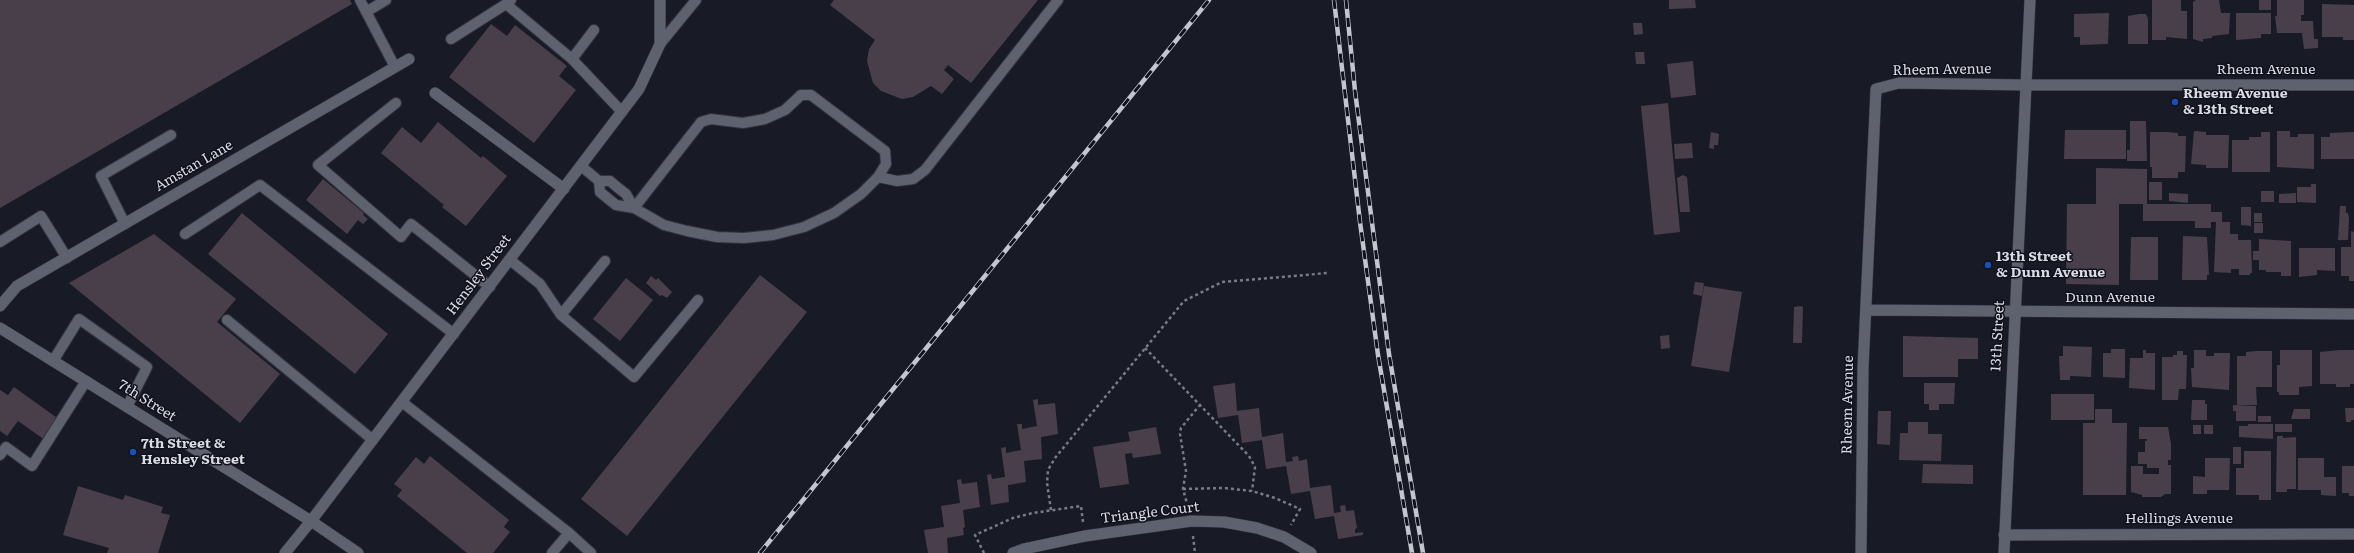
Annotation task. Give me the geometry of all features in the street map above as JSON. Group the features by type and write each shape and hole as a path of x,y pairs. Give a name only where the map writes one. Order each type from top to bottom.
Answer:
{"street":[{"name":"Hensley Street","path":"285,553 490,287 639,89 660,44 660,0"},
{"name":"13th Street","path":"2004,553 2014,312 2030,0"},
{"name":"Amstan Lane","path":"0,306 17,286 409,59"},
{"name":"Rheem Avenue","path":"1861,553 1863,368 1867,310 1876,89 1899,83 2025,85 2354,85"},
{"path":"434,93 564,189"},
{"name":"Dunn Avenue","path":"1867,310 2354,314"},
{"name":"7th Street","path":"0,328 311,521 358,553"},
{"name":"Triangle Court","path":"1014,553 1024,549 1086,536 1192,521 1224,522 1257,528 1284,537 1311,553"},
{"name":"Hellings Avenue","path":"2004,535 2354,534"}],"lane":[{"path":"360,0 395,67"},
{"path":"366,12 386,0"},
{"path":"660,44 696,0"},
{"path":"878,177 897,180 913,179 926,170 1058,0"},
{"path":"451,39 508,2 572,59 622,112"},
{"path":"572,59 594,30"},
{"path":"599,181 600,192 616,205 634,208 664,225 687,232 717,237 744,238 773,236 804,227 834,213 861,194 878,177 886,164 885,151 812,95 802,96 785,110 766,119 743,123 711,119 701,122 634,208"},
{"path":"396,102 318,165 400,237 411,224 490,287"},
{"path":"126,224 101,176 171,135"},
{"path":"581,166 599,181 610,181 626,194 634,208"},
{"path":"185,234 260,185 454,334"},
{"path":"0,242 41,216 67,258"},
{"path":"510,260 540,284 562,315 634,377 698,300"},
{"path":"562,315 605,261"},
{"path":"53,361 79,319 147,367 127,407"},
{"path":"227,320 372,440"},
{"path":"0,455 6,447 32,466 86,381"},
{"path":"402,402 569,533 591,553"},
{"path":"552,553 569,533"}],"path":[{"path":"1051,510 1047,483 1048,470 1055,458 1184,301 1203,290 1222,282 1328,273"},
{"path":"1145,348 1199,406 1249,456 1255,467 1252,491"},
{"path":"1195,553 1192,521 1183,489 1186,471 1181,428 1199,406"},
{"path":"1183,489 1224,488 1252,491 1275,498 1300,509 1284,537"},
{"path":"984,553 975,535 1012,518 1051,510 1081,506 1086,536"}],"building":[{"path":"0,0 350,0 352,4 0,208"},
{"path":"834,0 1038,0 971,83 948,65 944,70 954,79 942,94 931,86 913,97 902,99 881,91 873,83 867,61 869,49 875,40 830,5"},
{"path":"1669,0 1695,0 1696,8 1669,9"},
{"path":"2152,0 2181,0 2181,11 2187,11 2187,39 2166,37 2166,40 2152,40"},
{"path":"2196,0 2219,0 2221,13 2230,13 2229,34 2212,36 2212,38 2203,39 2203,42 2193,39 2193,2"},
{"path":"2259,0 2271,0 2271,10 2259,10"},
{"path":"2277,0 2304,0 2304,15 2301,15 2301,21 2313,21 2314,39 2318,39 2318,48 2304,49 2302,33 2277,33 2275,16 2277,16"},
{"path":"2322,4 2354,5 2354,40 2343,40 2343,37 2322,37"},
{"path":"2109,13 2108,44 2080,45 2080,37 2074,37 2074,14"},
{"path":"2236,13 2271,13 2271,34 2261,34 2261,38 2236,40"},
{"path":"2146,14 2148,19 2148,44 2128,44 2128,16"},
{"path":"1633,23 1642,23 1643,34 1634,35"},
{"path":"491,24 507,36 515,25 567,66 559,76 576,90 534,143 449,77"},
{"path":"1635,52 1644,52 1645,64 1636,64"},
{"path":"1693,61 1696,95 1671,98 1667,64"},
{"path":"1668,103 1680,232 1654,235 1641,106"},
{"path":"2130,121 2146,121 2147,161 2127,161 2127,150 2130,150"},
{"path":"438,122 481,158 483,156 507,176 466,226 442,207 444,205 381,153 402,127 421,143"},
{"path":"2065,130 2126,130 2126,159 2064,159"},
{"path":"2194,131 2206,132 2206,135 2229,135 2228,168 2206,168 2206,165 2191,164"},
{"path":"2277,131 2290,131 2290,137 2298,137 2298,134 2314,134 2314,169 2277,167"},
{"path":"1711,132 1719,134 1718,145 1714,145 1714,149 1709,148"},
{"path":"2150,132 2178,133 2178,136 2186,136 2185,172 2178,172 2178,178 2152,178 2152,167 2150,167"},
{"path":"2261,132 2270,132 2270,172 2232,172 2232,140 2249,140 2249,137 2261,137"},
{"path":"2354,132 2354,159 2321,159 2321,137 2330,137 2330,133"},
{"path":"1692,143 1693,158 1675,159 1674,144"},
{"path":"2096,168 2147,169 2147,204 2211,204 2211,212 2222,212 2222,222 2211,222 2211,228 2195,228 2195,221 2143,221 2143,204 2119,204 2119,285 2066,284 2067,204 2096,204"},
{"path":"1683,175 1687,177 1690,212 1680,212 1677,178"},
{"path":"323,179 364,213 363,215 368,219 363,224 358,220 347,234 306,200"},
{"path":"2149,182 2162,182 2162,200 2149,200"},
{"path":"2311,184 2316,184 2316,203 2297,202 2297,187 2311,187"},
{"path":"2261,191 2274,191 2274,202 2261,202"},
{"path":"2169,193 2188,194 2188,203 2169,201"},
{"path":"2296,193 2296,203 2279,203 2279,194"},
{"path":"2340,206 2346,206 2346,213 2348,213 2348,240 2338,240"},
{"path":"2241,207 2251,207 2251,226 2241,225"},
{"path":"242,213 388,334 355,374 208,254"},
{"path":"2254,213 2262,213 2262,222 2254,222"},
{"path":"2216,222 2230,222 2230,234 2238,234 2238,240 2251,240 2252,273 2250,273 2250,275 2239,275 2239,269 2231,269 2231,273 2214,272"},
{"path":"2254,223 2263,223 2263,233 2254,233"},
{"path":"2351,231 2354,232 2354,281 2349,281 2349,276 2341,276 2341,247 2351,247"},
{"path":"154,234 236,299 217,322 280,374 240,423 69,283"},
{"path":"2183,236 2207,237 2209,275 2207,275 2207,280 2182,280"},
{"path":"2131,237 2158,237 2158,280 2130,280"},
{"path":"2259,239 2291,241 2291,276 2281,276 2281,272 2266,272 2266,270 2259,270 2259,260 2253,260 2253,251 2259,251"},
{"path":"2299,248 2335,248 2335,271 2317,270 2317,275 2299,277"},
{"path":"760,275 807,312 627,536 581,499"},
{"path":"651,276 656,280 658,278 672,292 667,298 662,295 660,296 646,283"},
{"path":"626,278 653,300 620,341 593,319"},
{"path":"1695,282 1704,283 1702,296 1693,294"},
{"path":"1704,286 1742,292 1729,372 1691,366"},
{"path":"1794,307 1803,307 1802,343 1793,343"},
{"path":"1669,335 1670,348 1661,349 1660,336"},
{"path":"1903,336 1978,338 1978,359 1958,359 1958,377 1903,377"},
{"path":"2063,346 2092,347 2091,377 2070,376 2070,380 2060,380 2059,356 2063,356"},
{"path":"2111,349 2125,349 2125,378 2103,377 2103,353 2111,353"},
{"path":"2143,350 2146,350 2146,353 2155,353 2155,390 2129,388 2130,358 2143,358"},
{"path":"2194,350 2206,350 2206,356 2214,356 2214,353 2230,353 2229,390 2192,387 2191,368 2194,368"},
{"path":"2280,350 2312,350 2312,386 2299,387 2299,395 2279,395 2279,392 2277,392 2277,365 2280,365"},
{"path":"2354,350 2354,384 2350,384 2350,387 2336,387 2336,384 2320,384 2320,352"},
{"path":"2177,351 2183,351 2183,355 2187,355 2186,389 2179,389 2178,400 2162,400 2162,357 2173,357 2173,355 2177,355"},
{"path":"2272,351 2272,387 2256,387 2257,405 2237,405 2237,356 2246,356 2246,352"},
{"path":"1235,383 1237,411 1259,408 1262,437 1283,433 1286,462 1293,461 1292,457 1298,456 1299,461 1307,459 1310,488 1331,485 1334,513 1341,512 1340,506 1345,505 1346,511 1354,510 1357,528 1355,529 1355,533 1363,532 1363,535 1338,539 1334,516 1315,519 1310,491 1291,494 1286,466 1266,469 1262,440 1242,443 1238,415 1218,418 1213,386"},
{"path":"1924,383 1955,383 1954,404 1939,404 1939,410 1929,410 1929,404 1924,404"},
{"path":"14,387 60,420 45,440 18,421 7,436 0,431 0,390 8,395"},
{"path":"2051,394 2094,394 2094,420 2051,420"},
{"path":"1038,399 1038,405 1055,403 1058,434 1041,437 1042,459 1024,461 1026,482 1008,485 1009,502 991,505 987,475 991,474 992,479 1005,477 1001,448 1006,447 1006,453 1021,450 1017,424 1022,424 1022,429 1037,426 1033,400"},
{"path":"2192,400 2205,400 2205,404 2207,404 2207,420 2191,420"},
{"path":"2233,405 2256,406 2256,421 2236,421 2236,411 2233,411"},
{"path":"2345,408 2354,408 2354,420 2351,420 2351,422 2346,422"},
{"path":"2095,409 2112,409 2112,423 2127,423 2126,495 2083,495 2083,423 2095,423"},
{"path":"2294,409 2310,409 2310,419 2291,419"},
{"path":"1878,411 1891,411 1890,445 1877,444"},
{"path":"2258,416 2271,416 2271,422 2258,422"},
{"path":"1908,422 1928,422 1928,434 1942,434 1941,461 1899,460 1900,433 1908,433"},
{"path":"2248,424 2273,424 2273,439 2239,437 2239,426 2248,426"},
{"path":"2275,424 2292,424 2292,432 2275,432"},
{"path":"2193,425 2201,425 2201,434 2193,434"},
{"path":"2204,425 2213,425 2213,434 2204,434"},
{"path":"1156,427 1161,454 1133,458 1132,453 1125,454 1129,484 1100,488 1093,447 1130,441 1128,432"},
{"path":"2139,427 2168,427 2171,444 2171,460 2168,460 2168,465 2171,465 2171,494 2165,494 2161,497 2142,497 2142,495 2131,492 2131,466 2143,466 2143,474 2159,474 2159,468 2147,468 2147,464 2138,464 2138,452 2145,452 2145,441 2147,441 2147,439 2139,439"},
{"path":"2277,436 2283,436 2283,438 2296,438 2296,489 2287,489 2287,492 2276,492"},
{"path":"2233,447 2241,447 2241,464 2233,464"},
{"path":"2244,451 2271,451 2271,500 2259,500 2259,495 2236,495 2236,468 2244,468"},
{"path":"430,456 509,520 504,527 510,532 493,553 467,553 397,496 402,490 394,484 416,457 424,464"},
{"path":"2205,458 2230,458 2229,490 2207,490 2207,494 2193,494 2193,476 2205,477"},
{"path":"2298,458 2324,458 2324,477 2336,477 2336,496 2321,495 2321,490 2298,490"},
{"path":"1923,464 1973,465 1973,484 1922,483"},
{"path":"2342,466 2354,466 2354,496 2349,496 2349,493 2342,493"},
{"path":"961,479 962,484 977,482 980,507 963,510 965,527 963,528 964,535 947,538 948,553 928,553 924,530 944,527 941,506 960,503 957,480"},
{"path":"78,486 123,500 125,495 163,507 161,513 170,515 158,553 107,553 109,548 63,535"}],"railway":[{"path":"760,553 1209,0"},
{"path":"1334,0 1360,222 1378,355 1412,553"},
{"path":"1346,0 1355,91 1389,354 1423,553"}],"place":[{"name":"Rheem Avenue & 13th Street","path":"2175,102"},
{"name":"13th Street & Dunn Avenue","path":"1988,265"},
{"name":"7th Street & Hensley Street","path":"133,452"}]}
